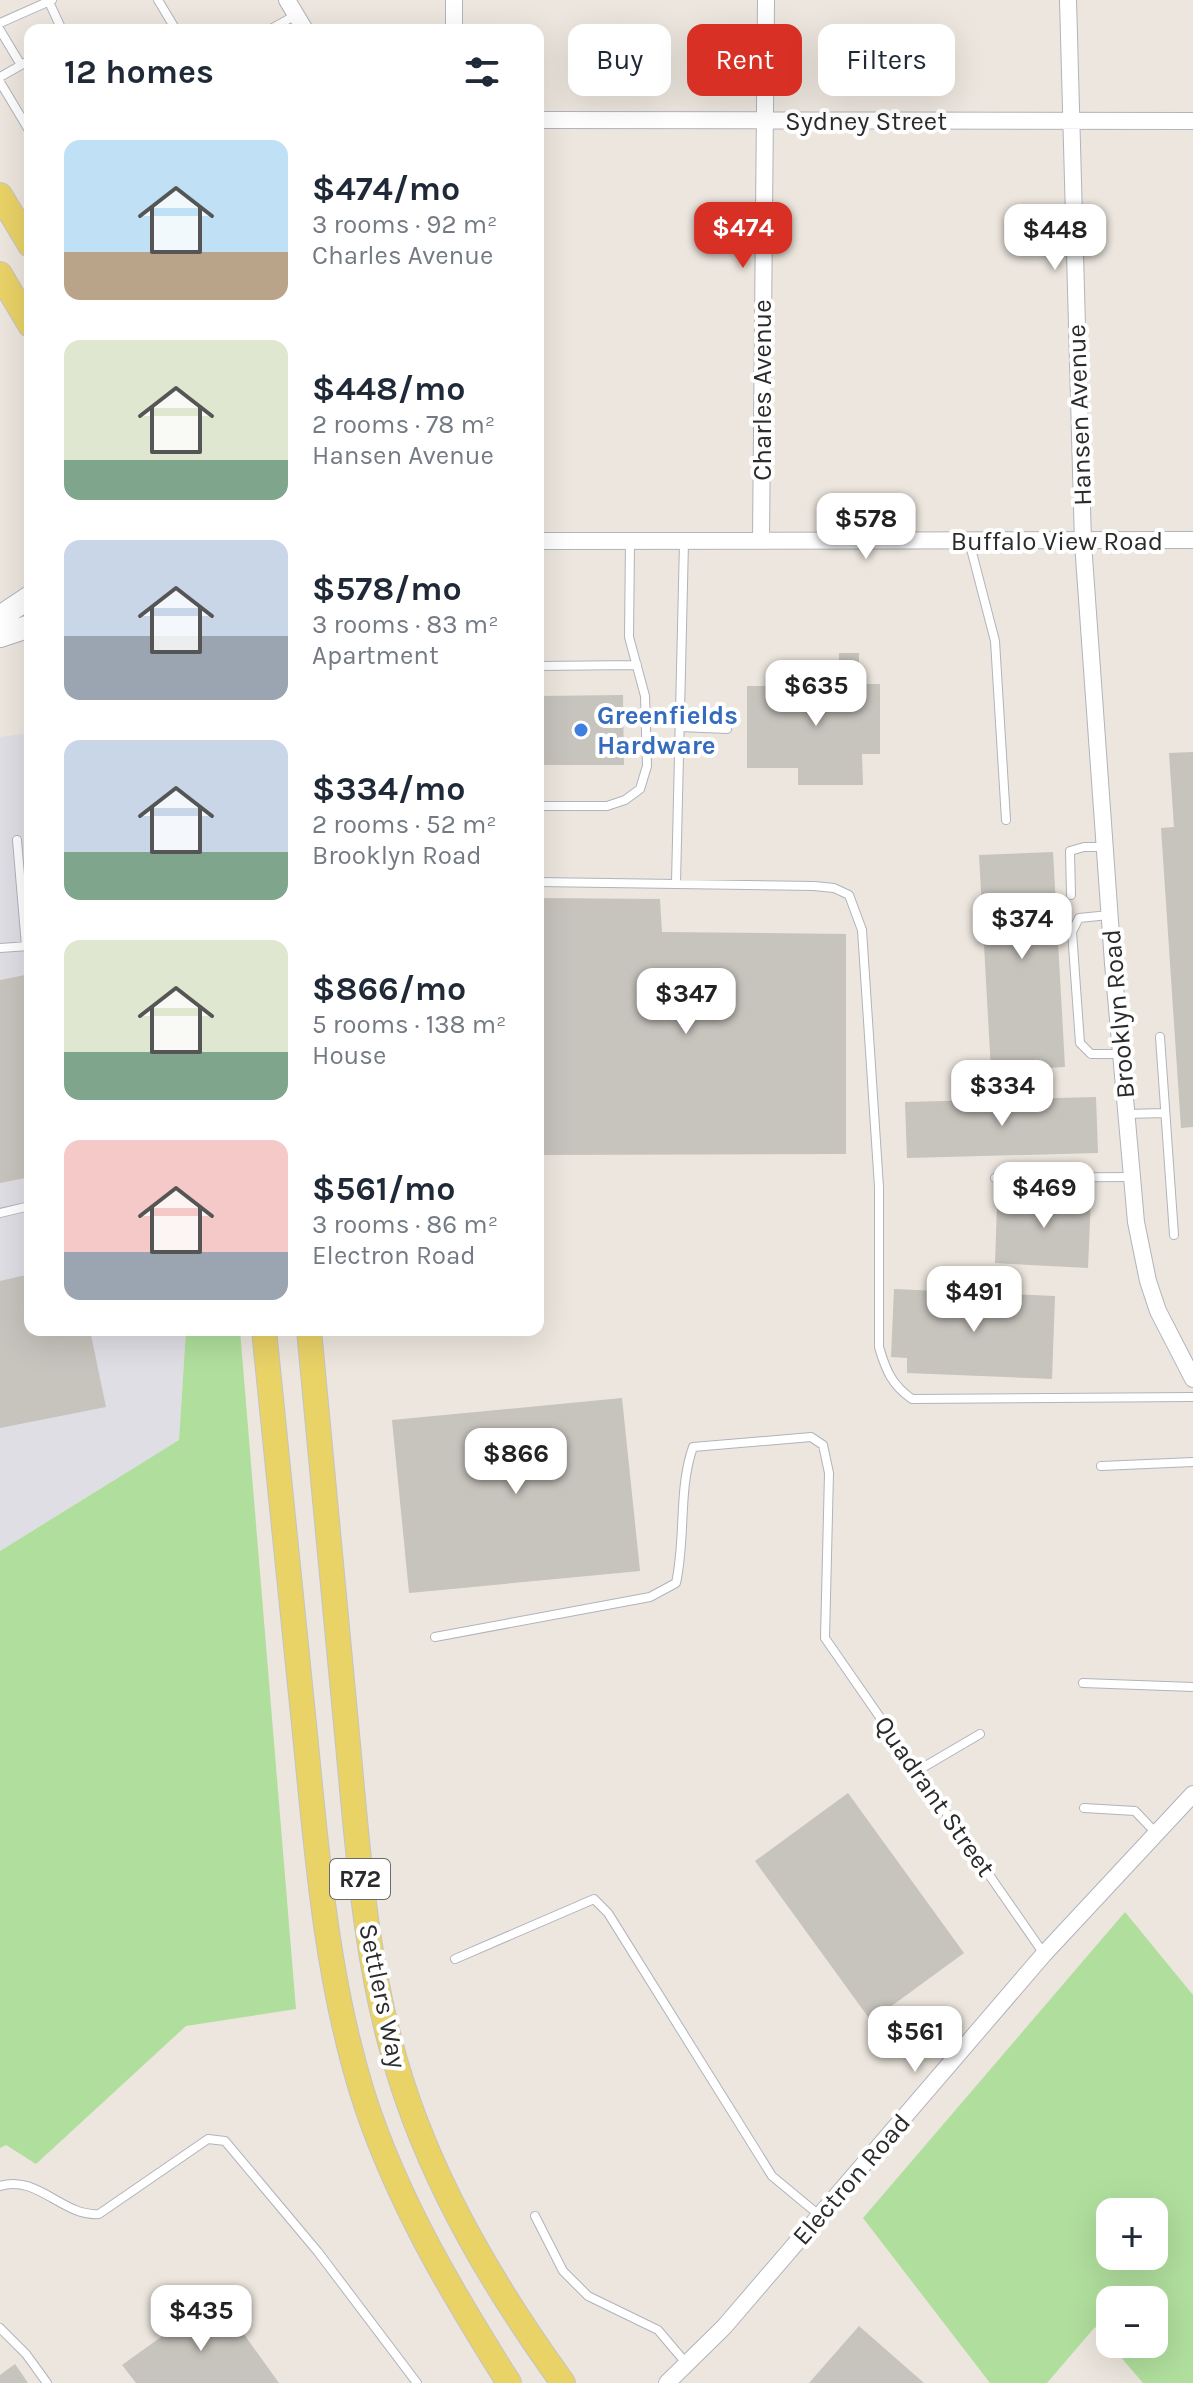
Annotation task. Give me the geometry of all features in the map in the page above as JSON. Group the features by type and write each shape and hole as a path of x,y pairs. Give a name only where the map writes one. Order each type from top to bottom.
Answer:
{"main road":[{"path":"0,195 24,235"},
{"path":"0,274 24,315"},
{"name":"Settlers Way","path":"265,1336 323,1912 338,2008 363,2095 398,2186 439,2269 509,2383"},
{"name":"Settlers Way","path":"310,1336 362,1897 379,1998 401,2080 433,2168 518,2321 563,2383"}],"street":[{"path":"454,0 454,24"},
{"name":"Charles Avenue","path":"761,541 766,0"},
{"name":"Hansen Avenue","path":"1068,0 1083,543"},
{"name":"Sydney Street","path":"544,120 1193,121"},
{"name":"Buffalo View Road","path":"544,541 1083,543 1193,540"},
{"name":"Brooklyn Road","path":"1083,543 1136,1222 1148,1281 1158,1311 1193,1379"},
{"path":"0,617 24,601"},
{"path":"0,636 24,628"},
{"name":"Electron Road","path":"667,2383 724,2327 1044,1954 1193,1794"}],"lane":[{"path":"158,0 172,24"},
{"path":"0,23 50,1 60,24"},
{"path":"275,24 292,7"},
{"path":"0,30 21,65"},
{"path":"24,63 0,80 24,122"},
{"path":"969,541 995,641 1006,820"},
{"path":"544,806 607,806 625,800 640,789 647,766 645,696 629,637 630,542"},
{"path":"676,883 684,542"},
{"path":"544,666 637,665"},
{"path":"680,727 727,729"},
{"path":"17,840 24,907"},
{"path":"1071,895 1070,851 1084,847 1106,847"},
{"path":"544,882 834,888 849,895 858,910 862,930 879,1187 879,1347 886,1371 895,1387 912,1399 1193,1397"},
{"path":"1110,915 1079,918 1072,932 1080,1043 1091,1054 1121,1054"},
{"path":"0,948 24,946"},
{"path":"1160,1037 1174,1235"},
{"path":"1126,1114 1165,1113"},
{"path":"995,1178 1132,1177"},
{"path":"0,1213 24,1207"},
{"name":"Quadrant Street","path":"435,1637 650,1597 676,1583 683,1549 685,1468 693,1447 811,1437 823,1445 829,1473 825,1638 1044,1954"},
{"path":"1101,1466 1193,1462"},
{"path":"1083,1683 1193,1687"},
{"path":"917,1771 980,1734"},
{"path":"1084,1808 1135,1811 1156,1833"},
{"path":"455,1959 594,1899 608,1913 772,2176 819,2215"},
{"path":"0,2186 24,2185 47,2194 72,2211 99,2214 208,2139 225,2141 318,2252 417,2383"},
{"path":"535,2216 563,2271 588,2296 658,2330 687,2364"},
{"path":"0,2328 47,2383"}],"shaded area":[{"path":"24,734 24,1336 186,1336 179,1440 0,1551 0,737"}],"green space":[{"path":"186,1336 240,1336 296,2009 186,2026 36,2164 6,2145 0,2148 0,1551 179,1440"},
{"path":"1125,1912 1193,1995 1193,2383 1143,2383 1122,2358 1168,2358 1168,2286 1096,2286 1096,2328 1047,2383 990,2383 863,2218"}],"building":[{"path":"839,653 859,653 859,684 880,684 880,754 862,754 863,785 798,785 798,768 747,768 747,686 839,686"},
{"name":"Greenfields Hardware","path":"623,695 624,765 544,765 544,696"},
{"path":"1193,752 1193,1127 1181,1128 1161,828 1174,827 1169,753"},
{"path":"1053,852 1065,1067 991,1071 979,855"},
{"path":"544,898 660,899 662,932 846,934 846,1154 544,1155"},
{"path":"24,975 24,1178 0,1183 0,980"},
{"path":"1096,1097 1098,1153 907,1158 905,1102"},
{"path":"1012,1192 1091,1196 1088,1268 995,1263 997,1204 1012,1205"},
{"path":"24,1275 24,1336 91,1336 106,1407 0,1428 0,1281"},
{"path":"894,1289 1055,1296 1052,1379 907,1373 907,1358 891,1357"},
{"path":"622,1398 640,1571 409,1593 392,1420"},
{"path":"848,1793 964,1953 871,2021 755,1861"},
{"path":"217,2297 279,2383 136,2383 122,2365"},
{"path":"859,2326 924,2383 809,2383"},
{"path":"15,2364 28,2383 0,2383 0,2375"}],"place":[{"name":"Greenfields Hardware","path":"581,730"}]}
